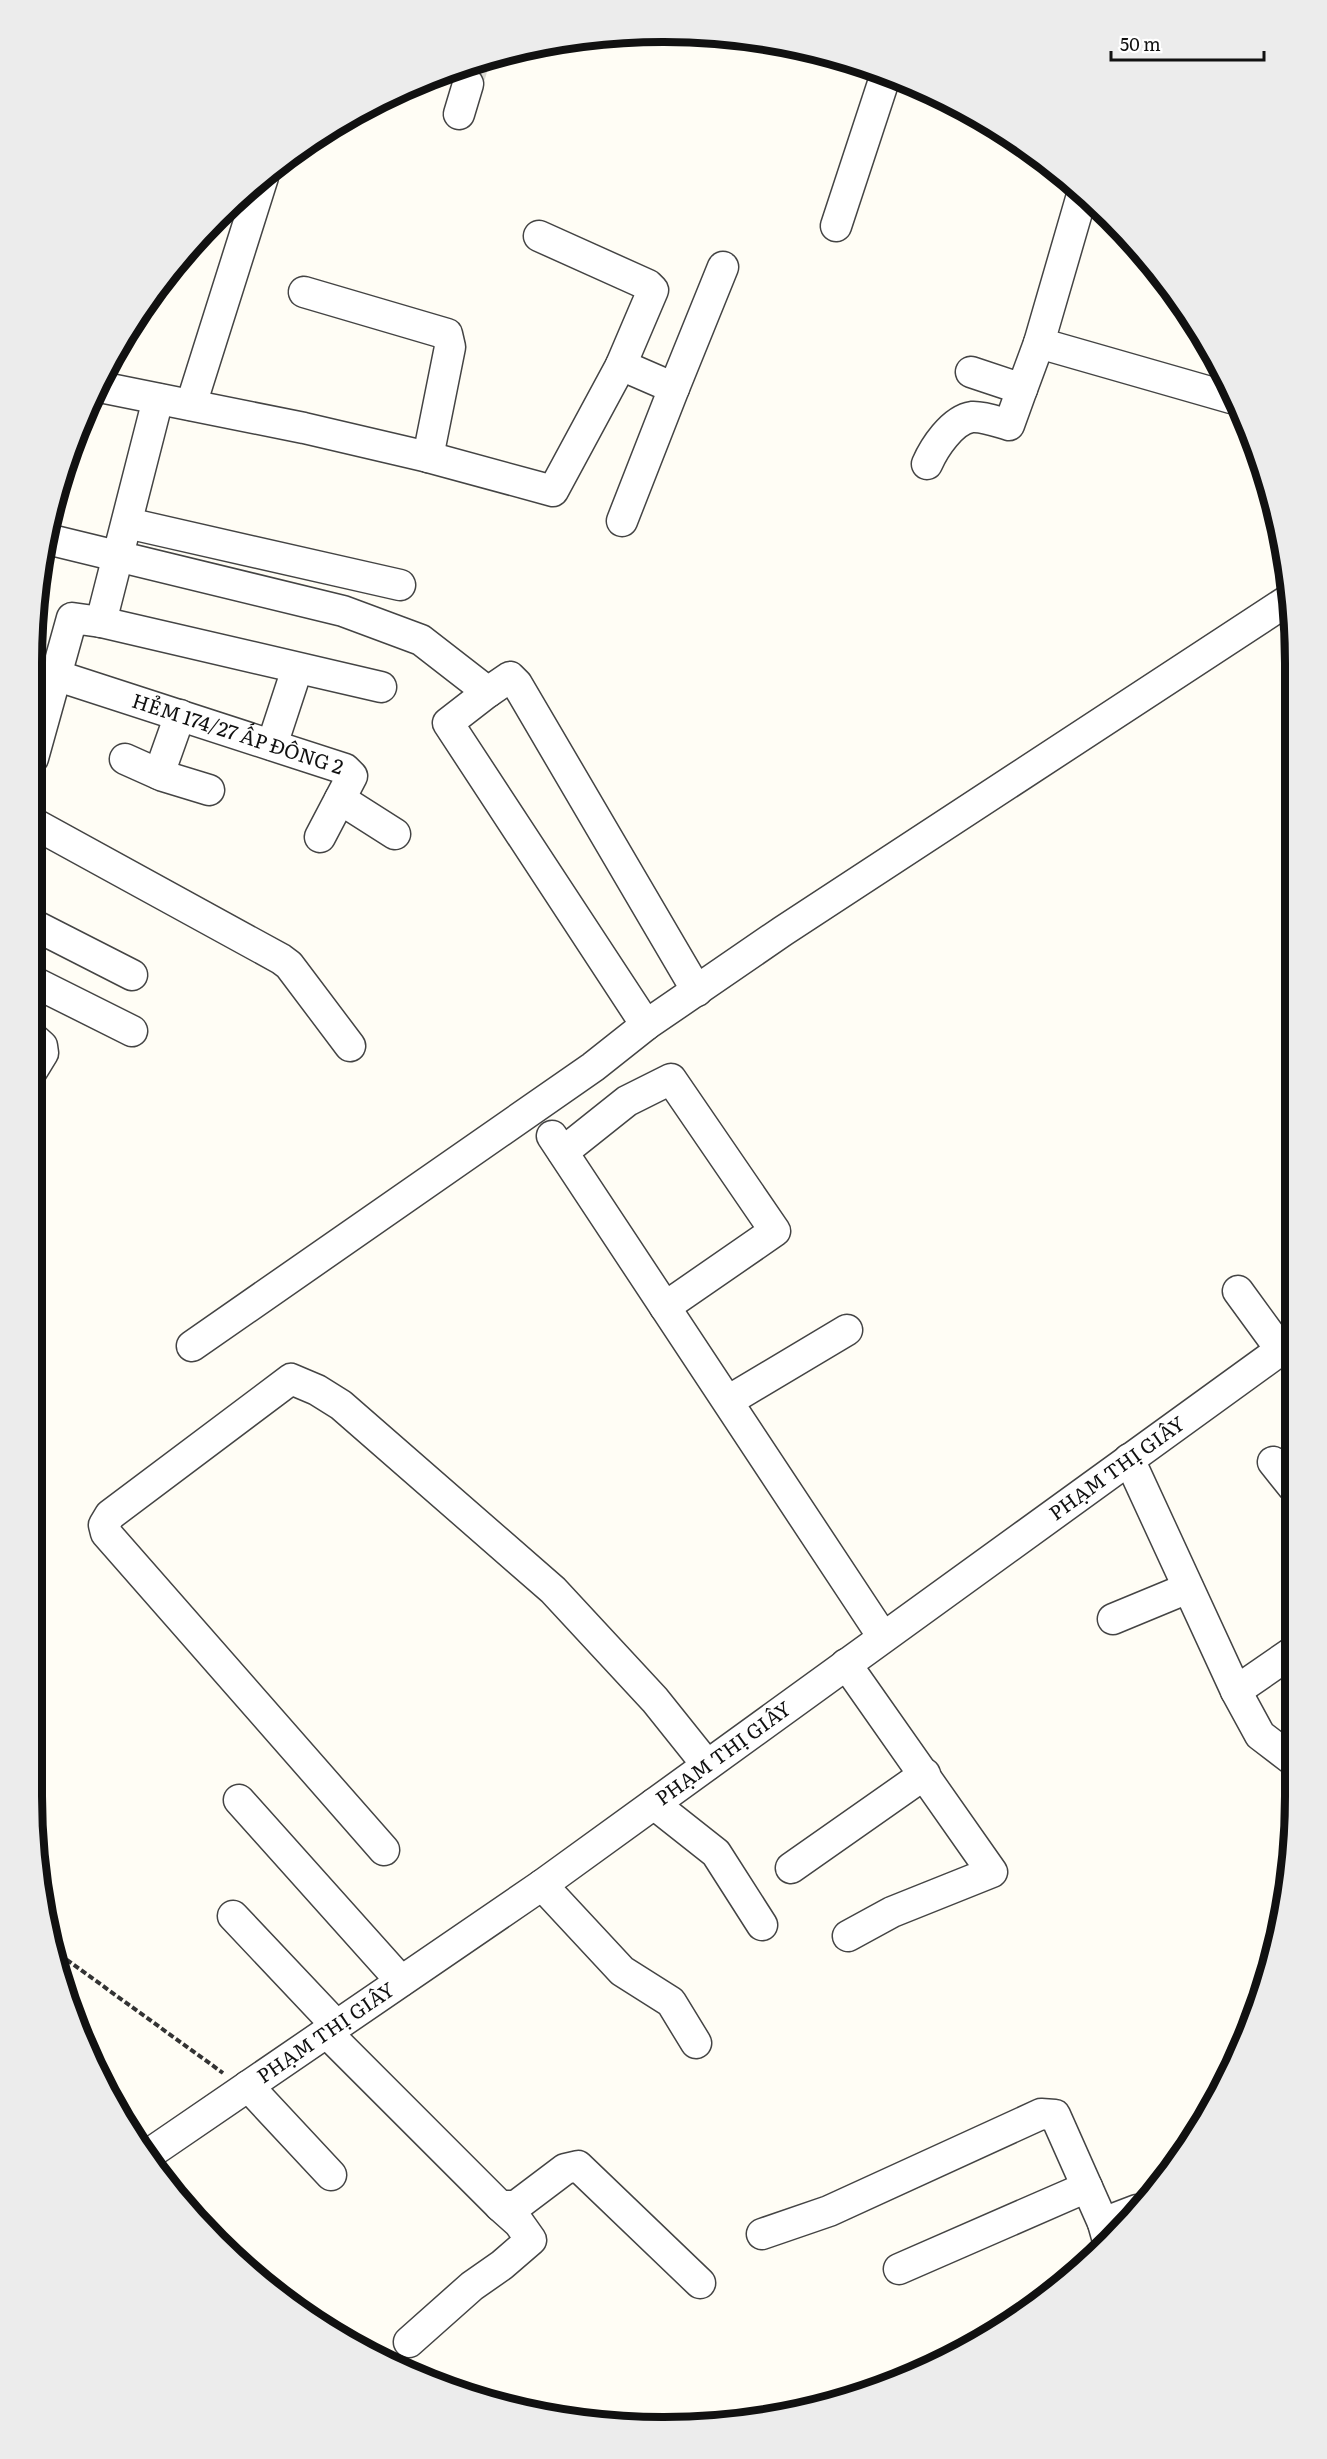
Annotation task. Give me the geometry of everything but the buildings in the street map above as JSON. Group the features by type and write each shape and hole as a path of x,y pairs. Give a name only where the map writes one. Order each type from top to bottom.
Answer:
{"street":[{"path":"836,226 883,82"},
{"path":"459,114 468,84"},
{"path":"191,405 258,193"},
{"path":"927,464 935,448 964,420 977,417 1009,425 1039,343 1080,202"},
{"path":"106,388 304,428 428,457 553,491 621,365 653,290 648,285 539,236"},
{"path":"622,520 723,267"},
{"path":"304,292 447,334 450,347 428,457"},
{"path":"1039,343 1224,396"},
{"path":"621,365 674,388"},
{"path":"971,372 1022,389"},
{"path":"102,622 158,399"},
{"path":"128,523 400,585"},
{"path":"54,541 343,611 421,640 488,692"},
{"path":"192,1346 593,1067 646,1025 793,924 1282,604"},
{"path":"42,724 72,618 102,622 381,687"},
{"path":"272,745 297,669"},
{"name":"HẺM 174/27 ẤP ĐÔNG 2","path":"55,675 345,769 352,776 320,837"},
{"path":"646,1025 448,723 488,692 510,678 517,684 697,991"},
{"path":"159,774 180,715"},
{"path":"125,759 159,774 209,790"},
{"path":"340,799 394,834"},
{"path":"42,828 281,959 289,965 350,1046"},
{"path":"42,929 132,975"},
{"path":"42,986 132,1031"},
{"path":"665,1307 775,1231 671,1079 627,1101 557,1144 883,1637"},
{"path":"1238,1291 1285,1344"},
{"path":"728,1401 847,1330"},
{"name":"PHẠM THỊ GIÂY","path":"154,2151 542,1885 1285,1347"},
{"path":"384,1850 106,1533 104,1525 110,1515 291,1379 317,1390 341,1405 553,1590 655,1700 707,1765"},
{"path":"1130,1459 1236,1691 1260,1735 1285,1754"},
{"path":"1273,1462 1285,1477"},
{"path":"1113,1619 1188,1588"},
{"path":"1236,1691 1285,1657"},
{"path":"846,1664 992,1872 892,1912 848,1936"},
{"path":"791,1868 925,1774"},
{"path":"239,1800 401,1981"},
{"path":"654,1804 716,1853 762,1925"},
{"path":"542,1885 622,1971 671,2002 696,2043"},
{"path":"233,1916 331,2029 500,2206 519,2223 531,2240 502,2265 472,2286 410,2342"},
{"path":"244,2089 331,2175"},
{"path":"762,2234 829,2211 1041,2114 1055,2115 1106,2232"},
{"path":"500,2206 516,2206 566,2169 578,2166 700,2283"},
{"path":"900,2269 1087,2187"}],"path":[{"path":"63,1957 244,2089"}],"tunnel":[{"path":"468,84 471,73"}]}
